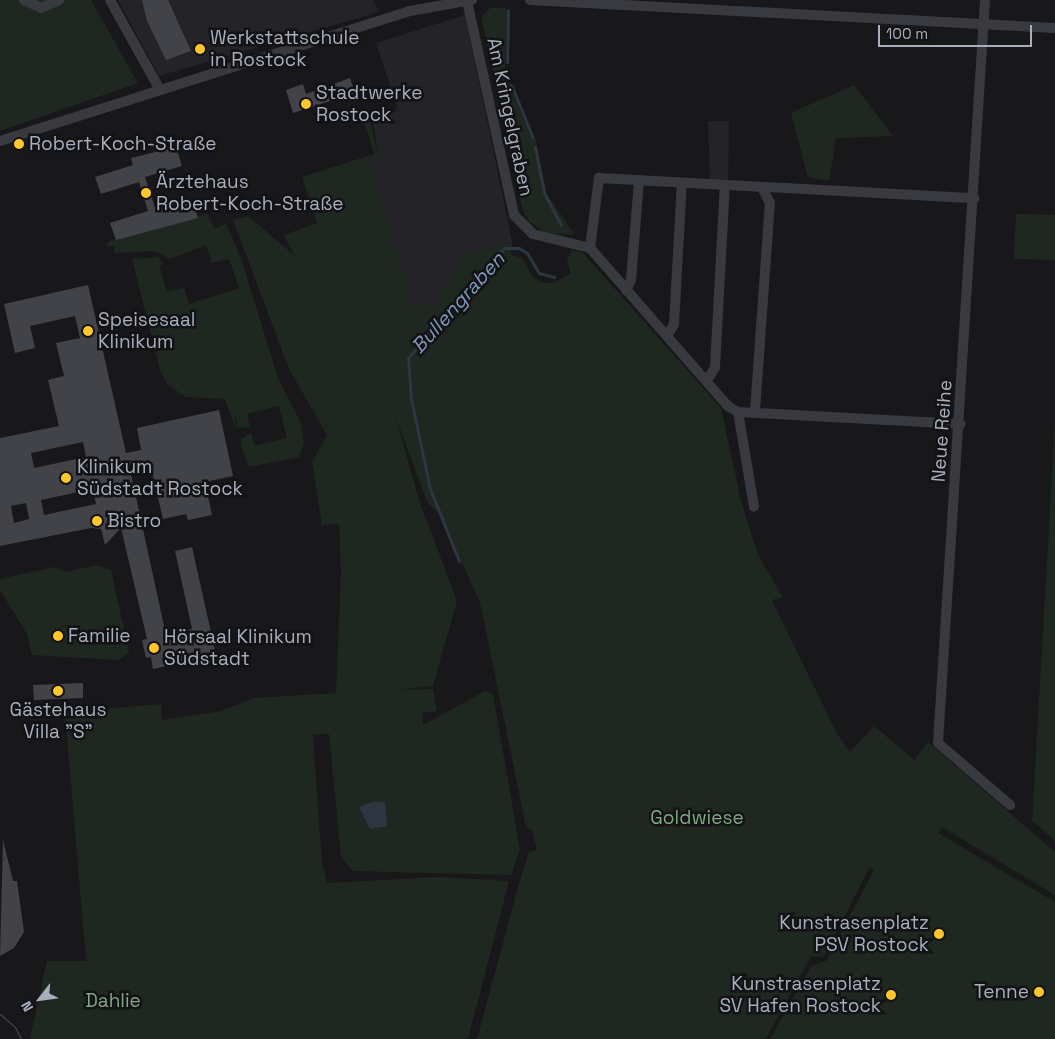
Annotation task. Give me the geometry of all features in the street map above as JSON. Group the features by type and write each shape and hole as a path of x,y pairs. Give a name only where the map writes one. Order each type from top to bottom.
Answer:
{"street":[{"path":"24,0 41,8 59,0"},
{"path":"110,0 160,90"},
{"path":"0,142 410,11 473,0"},
{"path":"530,0 1055,28"},
{"name":"Neue Reihe","path":"986,0 961,424 938,743 1010,805"},
{"name":"Am Kringelgraben","path":"467,1 514,215 533,234 590,248"},
{"path":"754,507 738,412 707,381 590,248 596,182 608,178 974,198"},
{"path":"626,290 631,280 639,180"},
{"path":"667,336 674,324 682,183"},
{"path":"707,381 715,367 725,185"},
{"path":"756,410 770,202 762,187"},
{"path":"738,412 756,410 961,424"}],"shaded area":[{"name":"Werkstattschule in Rostock","path":"118,0 373,0 379,12 159,76"},
{"path":"465,15 512,241 461,257 438,303 413,306 368,159 378,154 372,115 397,107 376,43"},
{"path":"708,121 729,121 728,186 710,184"}],"green space":[{"path":"0,0 91,0 138,83 0,131"},
{"path":"490,8 507,8 505,73 522,116 535,137 547,194 574,234 544,232 529,221 522,209 481,17"},
{"path":"854,85 893,136 836,138 829,181 808,177 791,113"},
{"path":"367,109 378,154 369,159 413,306 438,302 461,257 512,241 511,255 522,258 532,276 543,283 554,283 571,273 567,262 571,250 583,253 721,408 741,501 758,555 783,597 772,600 837,734 850,752 874,726 914,760 928,742 1055,852 1055,895 942,827 938,833 1055,902 1055,1039 770,1039 811,966 826,961 874,870 869,868 824,957 811,956 766,1039 477,1039 520,880 529,852 537,850 532,830 526,827 480,602 439,513 427,502 395,415 420,503 457,601 433,686 397,690 433,689 437,711 422,713 423,725 485,691 493,694 520,850 511,875 353,871 341,857 329,734 313,734 322,864 327,883 439,877 509,881 468,1039 30,1039 47,961 86,961 65,712 161,704 162,720 221,711 254,698 336,693 341,572 339,524 322,525 312,462 327,435 289,369 233,220 248,216 294,255 284,235 317,223 302,177 374,154 361,111"},
{"path":"207,214 215,229 226,224 241,258 278,378 301,423 304,443 299,457 249,467 237,435 241,444 241,439 251,433 255,446 287,438 279,406 247,414 250,427 238,428 234,412 236,430 225,399 186,397 168,385 161,373 132,259 158,257 163,264 159,266 167,292 184,288 189,304 239,288 229,259 212,263 206,245 170,259 155,251 114,253 114,246 106,246 110,241"},
{"path":"1016,214 1055,215 1055,260 1014,259"},
{"path":"1055,423 1055,841 1032,821"},
{"path":"96,565 111,570 129,652 119,660 32,655 27,634 0,590 0,579 54,567 66,572"}],"water":[{"path":"372,802 385,802 387,826 370,829 359,807"}],"building":[{"name":"Werkstattschule in Rostock","path":"142,0 168,0 191,51 166,60 147,21"},
{"name":"Stadtwerke Rostock","path":"350,78 355,93 293,113 286,90 303,84 306,94"},
{"name":"Ärztehaus Robert-Koch-Straße","path":"176,147 182,166 145,177 156,211 193,200 198,218 116,240 110,223 148,211 139,182 101,194 95,177 133,165 131,158"},
{"name":"Klinikum Südstadt Rostock","path":"88,285 126,453 141,450 137,428 219,410 233,476 205,482 212,515 188,520 186,514 163,519 149,460 129,465 166,635 192,629 175,551 192,547 216,655 153,669 151,657 146,658 142,640 147,639 121,528 105,545 101,529 91,528 0,546 0,438 59,426 48,380 64,376 56,343 80,338 75,316 30,326 35,348 15,353 4,304","holes":["83,442 86,457 34,468 31,453","93,489 96,504 44,515 41,500","26,503 29,519 14,523 11,506"]},
{"name":"Gästehaus Villa \"S\"","path":"83,683 83,698 34,700 33,685"},
{"path":"3,840 13,881 17,881 24,932 14,948 0,956"}],"waterway":[{"path":"507,62 508,10"},
{"path":"506,72 533,138"},
{"path":"535,147 544,193 561,225"},
{"name":"Bullengraben","path":"459,561 430,489 411,399 408,358 504,248 519,248 527,253 539,273 554,277"}],"tram line":[{"path":"0,1014 15,1027 21,1039"}],"place":[{"name":"Werkstattschule in Rostock","path":"200,49"},
{"name":"Stadtwerke Rostock","path":"306,104"},
{"name":"Robert-Koch-Straße","path":"19,144"},
{"name":"Ärztehaus Robert-Koch-Straße","path":"146,193"},
{"name":"Speisesaal Klinikum","path":"88,331"},
{"name":"Klinikum Südstadt Rostock","path":"66,478"},
{"name":"Bistro","path":"97,521"},
{"name":"Familie","path":"58,636"},
{"name":"Hörsaal Klinikum Südstadt","path":"154,648"},
{"name":"Gästehaus Villa \"S\"","path":"58,691"},
{"name":"Kunstrasenplatz PSV Rostock","path":"939,934"},
{"name":"Tenne","path":"1039,992"},
{"name":"Kunstrasenplatz SV Hafen Rostock","path":"891,995"}],"park label":[{"name":"Goldwiese","path":"697,818"},
{"name":"Dahlie","path":"113,1001"}]}
